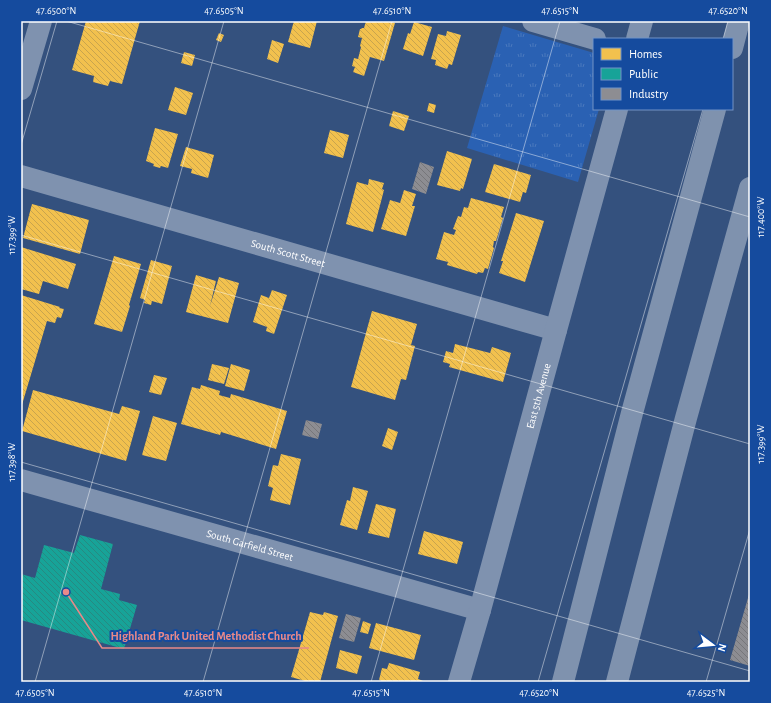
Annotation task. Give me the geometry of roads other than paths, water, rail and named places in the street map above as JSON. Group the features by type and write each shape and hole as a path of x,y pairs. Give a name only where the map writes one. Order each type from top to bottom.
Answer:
{"highway":[{"path":"733,45 740,21"},
{"path":"563,682 632,413 715,110"},
{"path":"617,682 686,418 750,188"},
{"path":"549,682 632,413"},
{"path":"628,682 686,418"}],"street":[{"path":"21,90 41,21"},
{"path":"533,21 593,38"},
{"path":"637,38 642,21"},
{"name":"East 5th Avenue","path":"459,682 617,110"},
{"name":"South Scott Street","path":"21,176 556,330"},
{"name":"South Garfield Street","path":"21,480 480,610"}],"place":[{"name":"Highland Park United Methodist Church","path":"66,592"}]}
